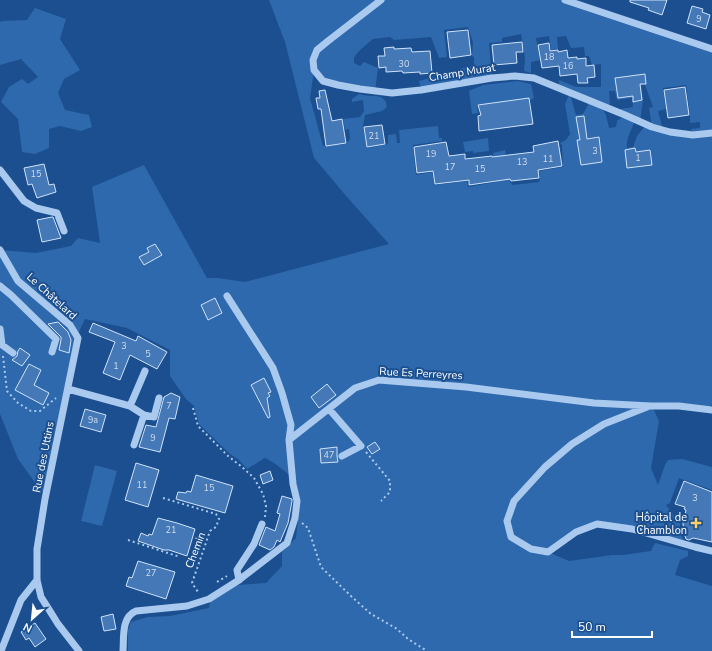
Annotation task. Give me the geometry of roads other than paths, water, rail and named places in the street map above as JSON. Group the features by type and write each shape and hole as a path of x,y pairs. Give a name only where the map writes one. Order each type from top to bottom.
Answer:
{"street":[{"name":"Champ Murat","path":"381,0 317,50 313,60 314,70 323,81 360,89 392,93 421,90 492,78 515,76 528,77 534,78 652,127 670,132 693,135 712,133"},
{"path":"565,0 712,49"},
{"path":"0,170 24,201 36,208 58,213 64,231"},
{"name":"Le Châtelard","path":"0,250 18,281 70,325 78,338"},
{"path":"0,286 56,340 52,352"},
{"path":"123,651 124,629 132,612 192,605 209,599 239,580 287,544 295,518 297,501 293,484 289,440 291,425 282,393 273,368 227,296"},
{"path":"0,329 2,345 13,353"},
{"name":"Rue des Uttins","path":"78,338 45,499 37,549 37,580 41,597 58,624 79,651"},
{"path":"130,406 145,371"},
{"name":"Rue Es Perreyres","path":"289,440 355,388 379,380 466,387 594,403 679,406 712,410"},
{"path":"68,389 130,406 144,415 154,417 159,398"},
{"path":"651,406 604,424 572,444 545,467 514,501 507,521 511,536 531,550 548,552 576,532 597,524 632,529 712,551"},
{"path":"329,409 361,446 342,456"},
{"path":"134,445 144,415"},
{"path":"239,580 237,570 254,544 262,524"},
{"path":"1,651 21,600 37,580"}],"place":[{"name":"Hôpital de Chamblon","path":"696,523"}]}
